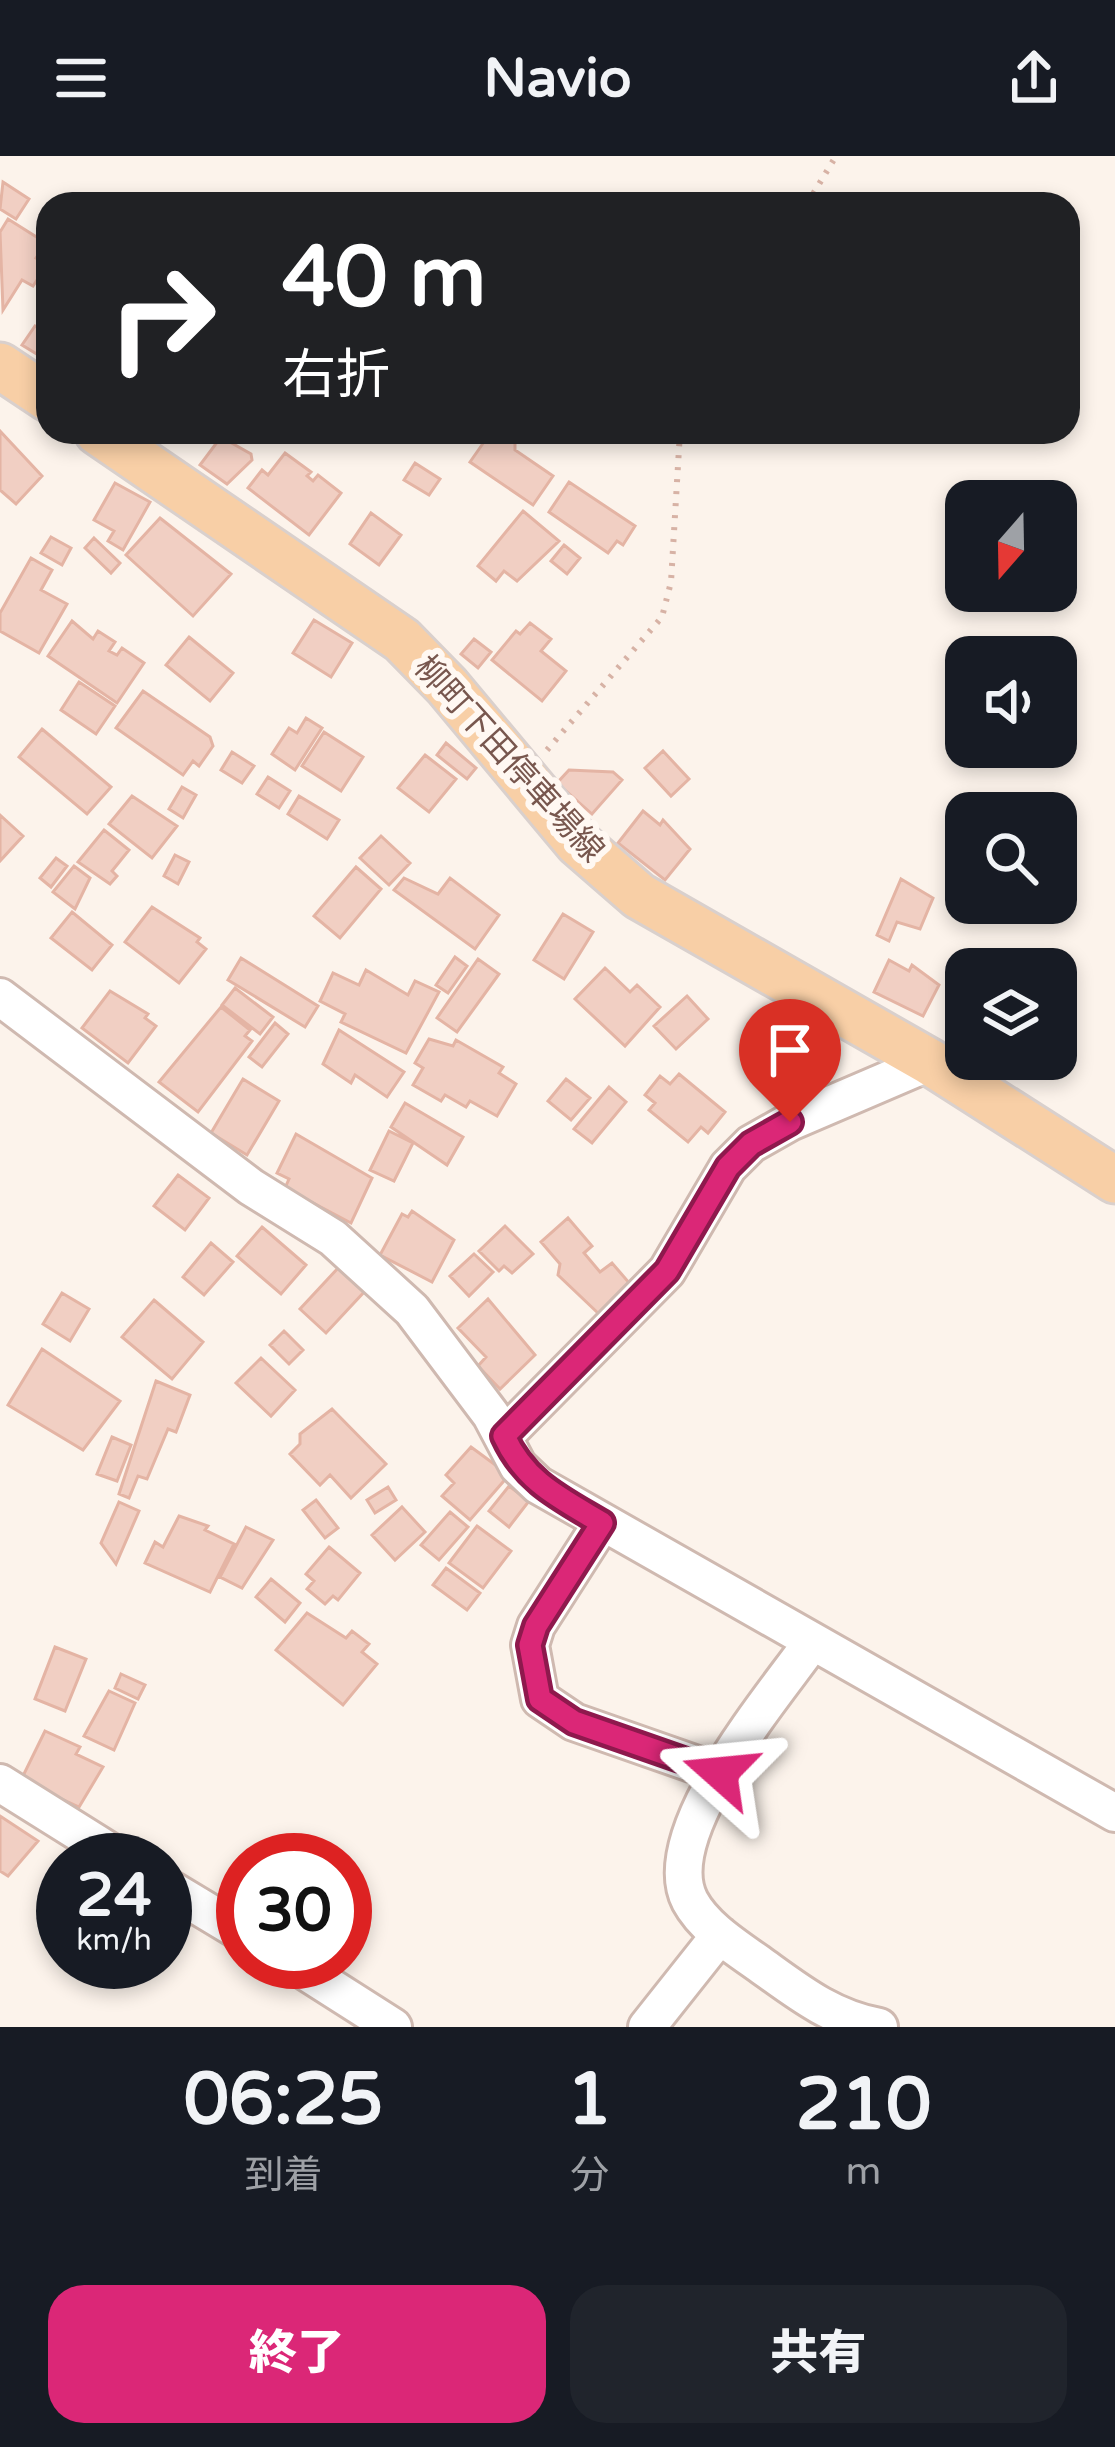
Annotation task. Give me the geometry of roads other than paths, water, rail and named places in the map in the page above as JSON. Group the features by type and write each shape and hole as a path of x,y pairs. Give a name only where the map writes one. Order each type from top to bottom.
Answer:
{"main road":[{"path":"0,366 36,390"},
{"name":"柳町下田停車場線","path":"116,444 402,640 525,776 578,843 639,896 930,1062 1115,1180"}],"street":[{"path":"0,997 251,1187 333,1238 412,1310 504,1436 518,1466 538,1485 1115,1814"},
{"path":"504,1436 667,1271 728,1167 751,1144 930,1062"},
{"path":"602,1523 536,1626 530,1645 540,1699 574,1722 720,1773"},
{"path":"812,1642 720,1773 682,1859 691,1903 720,1936 825,2012 879,2027"},
{"path":"0,1783 80,1833"},
{"path":"647,2027 720,1936"},
{"path":"334,1989 394,2027"}]}
